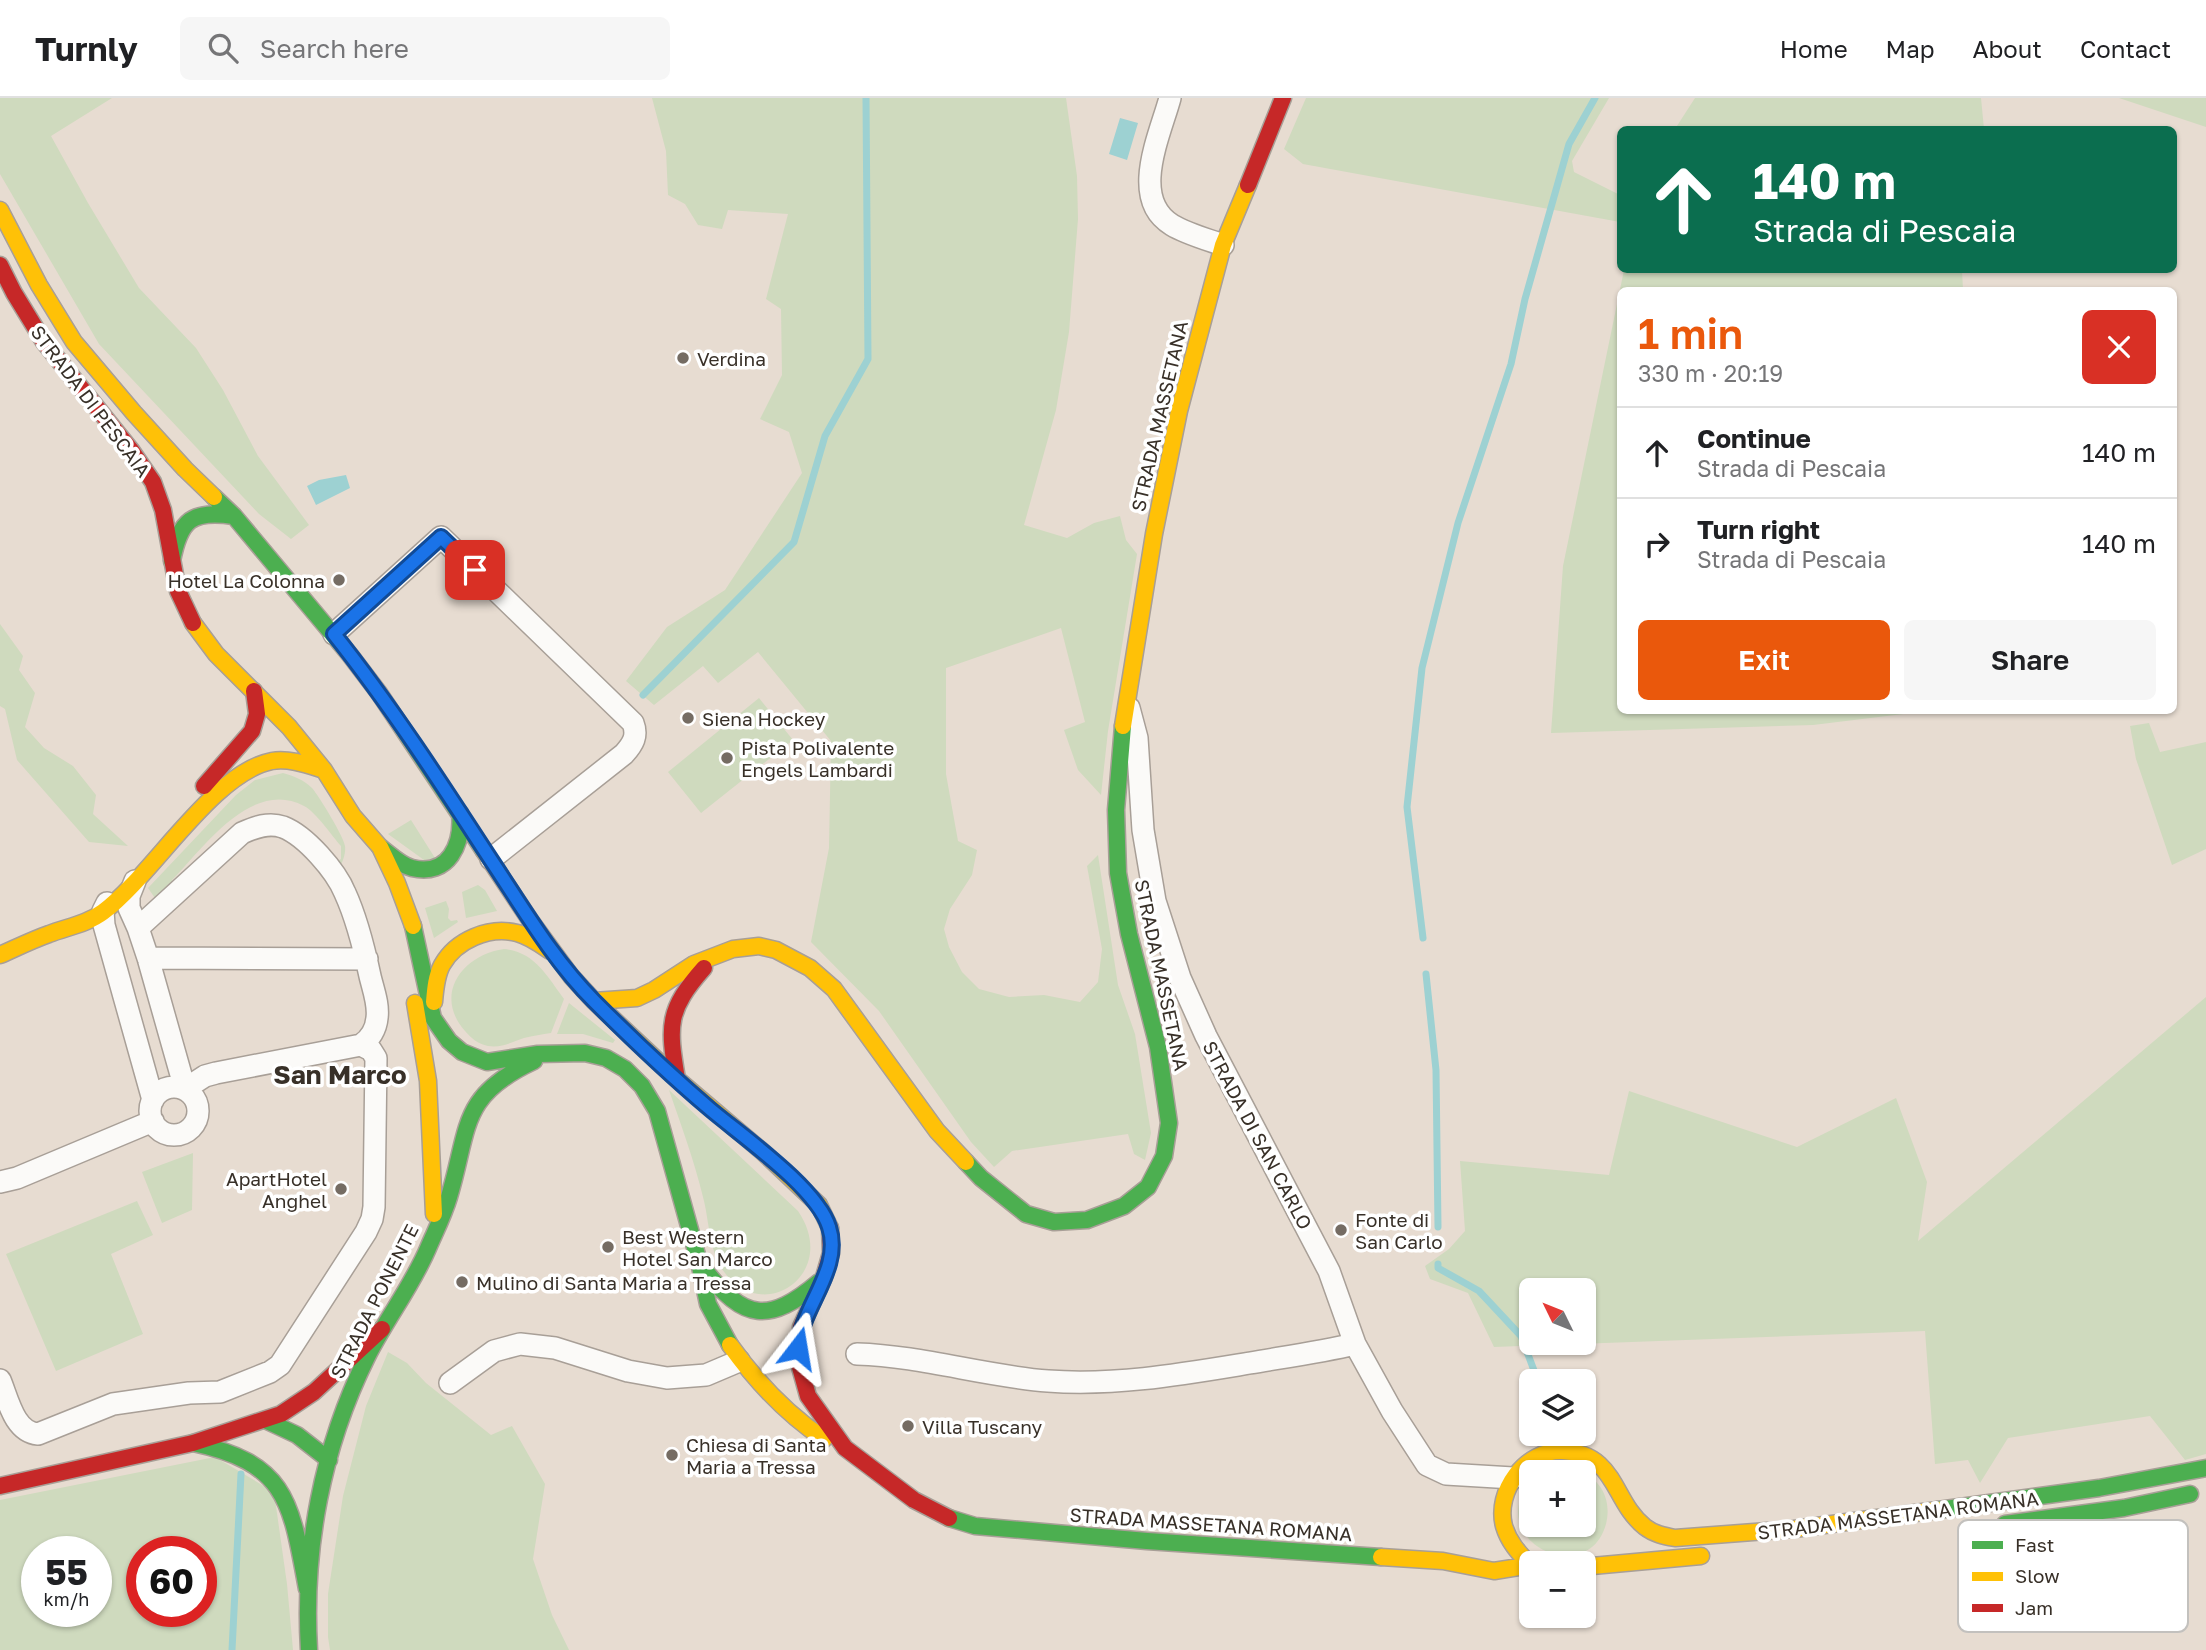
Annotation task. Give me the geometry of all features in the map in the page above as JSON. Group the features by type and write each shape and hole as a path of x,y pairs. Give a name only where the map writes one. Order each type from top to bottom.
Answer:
{"main road":[{"name":"STRADA MASSETANA","path":"594,1001 637,998 694,964 741,947 768,947 791,956 819,975 840,997 937,1131 982,1178 1027,1214 1044,1221 1077,1222 1111,1212 1132,1201 1148,1187 1160,1167 1169,1123 1158,1047 1131,945 1118,873 1115,842 1116,792 1166,469 1179,411 1223,245 1283,98"},
{"name":"STRADA DI PESCAIA","path":"0,210 39,285 74,342 177,460 234,516 334,634 379,693 554,953 594,1001"},
{"name":"STRADA DI PESCAIA","path":"0,264 44,342 153,482 163,510 178,591 188,617 216,654 289,727 324,770 353,816 380,847 416,933 433,1018 440,1030 456,1049 477,1060 487,1062 549,1053"},
{"path":"172,564 177,540 190,519 211,513 234,516"},
{"path":"148,845 192,800 252,731 257,714 254,691"},
{"path":"0,955 53,932 136,879 208,804 246,771 274,761 324,770"},
{"path":"380,847 399,862 412,868 432,869 452,855 461,838 463,825 460,813"},
{"name":"STRADA DI PESCAIA","path":"353,816 377,879"},
{"name":"STRADA DI PESCAIA","path":"428,1081 435,985 442,966 455,950 471,938 490,932 507,931 527,937 554,953"},
{"path":"677,1079 670,1032 673,1009 684,990 714,957"},
{"name":"STRADA DI PESCAIA","path":"404,958 418,1017 428,1081 435,1230"},
{"path":"594,1001 819,1205 830,1229 831,1253 824,1277 801,1327 798,1360 808,1396 845,1448"},
{"path":"549,1053 568,1051 602,1056 626,1069 651,1097 699,1262 702,1287 708,1306 728,1345 754,1378 811,1431 845,1448"},
{"name":"STRADA PONENTE","path":"309,1650 307,1589 313,1532 329,1460 354,1384 415,1273 435,1230 448,1199 464,1136 477,1104 492,1086 549,1053"},
{"path":"699,1262 725,1297 736,1305 757,1311 769,1311 790,1305 824,1277"},
{"path":"0,1486 193,1443 265,1420 314,1392 382,1329"},
{"path":"754,1378 780,1372 798,1360"},
{"path":"265,1420 297,1435 329,1460"},
{"path":"193,1443 233,1453 273,1470 293,1522 307,1589"},
{"name":"STRADA MASSETANA ROMANA","path":"845,1448 914,1500 944,1516 975,1527 1443,1561 1493,1571 1519,1568"},
{"name":"STRADA MASSETANA ROMANA","path":"1519,1554 1498,1525 1504,1499 1513,1478 1526,1464 1543,1455 1563,1452 1582,1454 1599,1464 1612,1477 1637,1520 1659,1535 1675,1538 1799,1528 1964,1507 2132,1483 2206,1468"},
{"path":"305,1465 329,1460"},
{"name":"STRADA MASSETANA ROMANA","path":"2036,1520 2124,1508 2206,1490"},
{"path":"1621,1495 1621,1525"},
{"path":"1596,1562 1608,1553 1614,1544"},
{"name":"STRADA MASSETANA ROMANA","path":"1443,1561 1464,1551"},
{"path":"1596,1567 1715,1555"}],"street":[{"path":"1170,98 1150,174 1150,197 1153,206 1170,224 1223,245"},
{"path":"334,634 441,537 629,718 636,731 635,739 624,754 491,859"},
{"name":"STRADA DI SAN CARLO","path":"1128,701 1137,738 1143,830 1155,901 1180,978 1199,1023 1313,1238 1338,1293 1355,1344 1392,1411 1427,1465 1446,1474 1513,1478"},
{"path":"6,1183 153,1110 163,1089 178,1087 185,1089 195,1098 198,1106 196,1121 186,1132 170,1134 157,1127 153,1110 109,942 98,930 92,906 108,900 187,812 192,800"},
{"path":"138,928 238,837 255,827 273,825 283,827 302,839 331,869 348,900 367,959 377,1019 370,1037 361,1045 216,1073 205,1076 185,1089"},
{"path":"136,879 128,901 129,908 148,958 185,1089"},
{"path":"148,958 367,959"},
{"path":"0,1380 20,1426 29,1433 38,1434 113,1404 189,1393 220,1392 270,1373 280,1365 372,1219 376,1058 371,1050 361,1045"},
{"path":"450,1383 494,1352 520,1344 545,1346 628,1371 667,1378 706,1375 739,1361"},
{"path":"857,1354 922,1360 1016,1377 1080,1382 1173,1375 1355,1344"}],"green space":[{"path":"0,98 112,98 51,136 139,288 196,348 223,390 258,456 309,525 291,539 259,514 99,344 0,174"},
{"path":"652,98 1066,98 1077,176 1078,219 1069,332 1056,410 1024,525 1067,538 1094,523 1120,516 1126,540 1137,554 1108,731 1101,795 1078,770 1064,730 1085,722 1061,628 946,668 946,774 958,841 977,850 972,875 950,909 944,929 949,947 962,972 979,989 1009,997 1044,995 1080,1002 1098,982 1102,949 1087,866 1098,855 1118,985 1135,1034 1151,1133 1145,1160 1134,1154 1128,1134 1012,1151 994,1167 971,1142 879,1011 811,942 829,848 831,741 758,652 718,683 703,666 654,705 626,681 667,627 725,590 802,473 789,432 760,419 782,375 781,309 766,299 788,214 728,210 722,229 698,225 685,204 668,195 666,151"},
{"path":"1306,98 1609,98 1572,161 1574,172 1617,194 1617,221 1303,164 1284,149"},
{"path":"1695,98 1981,98 1984,126 1677,126"},
{"path":"2119,98 2206,98 2206,127"},
{"path":"1623,273 1962,273 1963,287 1620,287"},
{"path":"1617,304 1617,714 1903,714 1813,725 1551,733 1563,566"},
{"path":"0,624 23,656 19,670 35,693 25,727 44,748 73,766 96,795 93,814 128,846 89,842 17,760 5,709 0,706"},
{"path":"759,698 793,740 701,813 668,772"},
{"path":"2149,723 2160,752 2206,742 2206,849 2172,865 2136,759 2130,726"},
{"path":"283,773 309,785 325,807 345,846 340,867 334,863 341,859 341,846 314,813 304,806 285,800 266,801 248,808 230,820 172,880 175,885 157,901 148,888 236,795 255,780"},
{"path":"411,820 435,858 424,860 388,834"},
{"path":"478,885 485,890 497,911 466,918 462,892"},
{"path":"446,901 448,918 458,922 434,938 425,908"},
{"path":"504,949 515,951 532,960 564,999 551,1033 488,1046 481,1044 465,1031 456,1017 452,991 465,968 476,959"},
{"path":"2206,997 2206,1454 2185,1460 2150,1416 2008,1438 1980,1483 1968,1460 1935,1464 1925,1331 1596,1343 1596,1278 1519,1278 1519,1346 1494,1347 1468,1293 1430,1279 1425,1266 1449,1249 1465,1231 1460,1161 1609,1175 1629,1091 1797,1147 1896,1098 1927,1182 1918,1241"},
{"path":"569,1003 615,1040 613,1043 583,1034 557,1034"},
{"path":"669,1090 798,1211 809,1234 810,1255 803,1273 791,1286 775,1293 756,1294 738,1286 722,1269 712,1243 696,1170"},
{"path":"193,1153 192,1210 162,1223 142,1172"},
{"path":"137,1201 153,1235 111,1254 143,1334 56,1371 6,1254"},
{"path":"388,1352 407,1363 426,1383 491,1435 512,1426 545,1484 533,1559 552,1615 569,1650 330,1650 328,1594 343,1496 366,1406"},
{"path":"215,1457 274,1492 293,1650 0,1650 0,1500"},
{"path":"1597,1482 1603,1492 1607,1515 1606,1524 1596,1544 1585,1551 1547,1551 1527,1537 1596,1537"}],"water":[{"path":"1120,118 1138,123 1127,160 1109,154"},
{"path":"346,475 350,488 316,505 307,486 319,480"}],"waterway":[{"path":"643,695 794,542 825,436 868,359 866,98"},
{"path":"1423,938 1407,807 1422,668 1458,523 1511,364 1525,299 1569,144 1595,98"},
{"path":"1426,974 1436,1070 1438,1227"},
{"path":"1438,1264 1438,1268 1479,1291 1521,1336 1533,1369"},
{"path":"232,1650 241,1474"}],"traffic: fast":[{"path":"214,497 234,516 379,693 484,851"},
{"path":"172,561 179,535 190,520 208,515 234,516"},
{"path":"966,1162 981,1178 1026,1214 1054,1222 1087,1220 1124,1206 1148,1187 1164,1156 1169,1123 1158,1047 1129,934 1118,873 1116,810 1123,726"},
{"path":"380,847 408,867 436,868 451,856 456,846 460,813"},
{"path":"413,926 433,1018 449,1041 462,1052 487,1062 538,1054 585,1053 606,1058 625,1069 642,1086 657,1111 708,1304 730,1345"},
{"path":"309,1650 309,1574 319,1500 327,1463 351,1392 374,1343 423,1260 440,1222 471,1116 492,1087 534,1061"},
{"path":"704,1269 732,1299 758,1311 786,1305 819,1282"},
{"path":"265,1420 297,1435 329,1460"},
{"path":"193,1443 225,1451 249,1462 267,1475 280,1491 296,1533 307,1589"},
{"path":"1938,1510 2099,1488 2206,1468"},
{"path":"2035,1520 2124,1508 2190,1494"},
{"path":"949,1518 975,1526 1381,1557"}],"traffic: slow":[{"path":"1123,726 1154,534 1179,411 1223,245 1248,185"},
{"path":"0,210 39,285 74,342 134,413 214,497"},
{"path":"193,623 216,654 289,727 324,770 353,816 380,847 413,926"},
{"path":"0,955 103,912 142,874 205,804 227,784 250,769 272,761 285,760 324,770"},
{"path":"484,851 571,976 677,1079 763,1152 819,1205 830,1228"},
{"path":"434,1002 437,978 442,965 456,948 474,937 495,932 517,933 550,951"},
{"path":"594,1001 637,998 694,964 733,949 759,946 776,950 810,968 834,989 937,1131 966,1162"},
{"path":"415,1003 428,1081 434,1214"},
{"path":"730,1345 773,1396 824,1439"},
{"path":"1519,1552 1506,1532 1502,1513 1509,1487 1525,1465 1549,1453 1562,1451 1594,1460 1604,1469 1634,1516 1645,1527 1675,1538 1794,1529 1938,1510"},
{"path":"1596,1566 1701,1556"},
{"path":"1381,1557 1443,1561 1494,1571 1519,1567"}],"traffic: jam":[{"path":"1248,185 1283,98"},
{"path":"0,265 44,342 131,450 153,482 163,510 178,591 193,623"},
{"path":"204,786 252,731 257,714 254,691"},
{"path":"677,1079 672,1045 673,1019 683,995 704,968"},
{"path":"830,1228 831,1253 824,1277 801,1327 798,1360 808,1396 845,1448 914,1500 949,1518"},
{"path":"0,1486 193,1443 281,1414 314,1392 382,1329"}],"place":[{"name":"Verdina","path":"683,358"},
{"name":"Hotel La Colonna","path":"339,580"},
{"name":"Siena Hockey","path":"688,718"},
{"name":"Pista Polivalente Engels Lambardi","path":"727,758"},
{"name":"ApartHotel Anghel","path":"341,1189"},
{"name":"Fonte di San Carlo","path":"1341,1230"},
{"name":"Best Western Hotel San Marco","path":"608,1247"},
{"name":"Mulino di Santa Maria a Tressa","path":"462,1282"},
{"name":"Villa Tuscany","path":"908,1426"},
{"name":"Chiesa di Santa Maria a Tressa","path":"672,1455"}],"district":[{"name":"San Marco","path":"340,1074"}],"route":[{"path":"475,570 441,537 334,634 379,693 530,920 582,989 677,1079 763,1152 819,1205 830,1229 831,1253 824,1277 803,1321 798,1348"}]}
